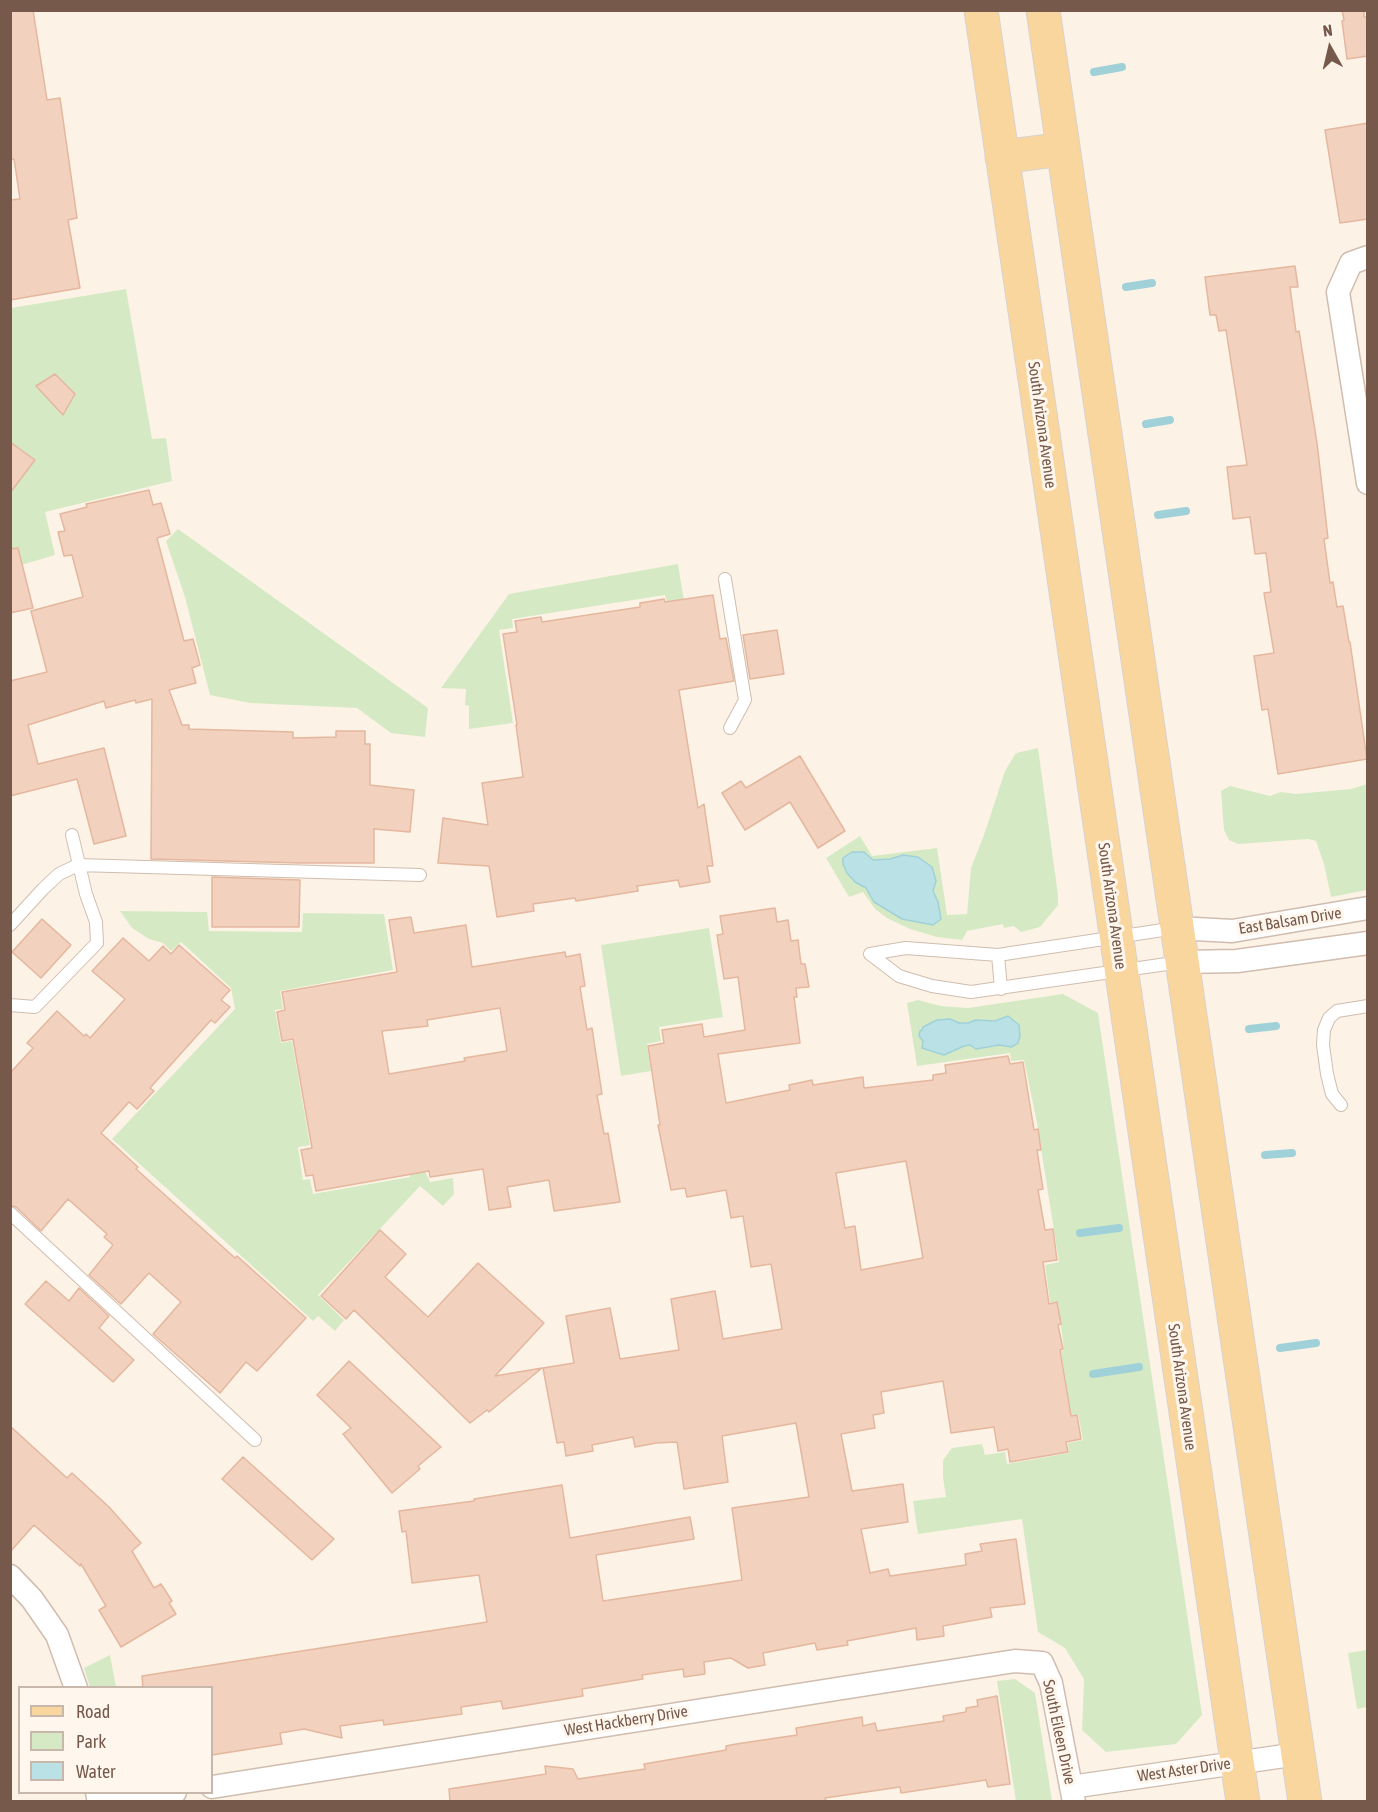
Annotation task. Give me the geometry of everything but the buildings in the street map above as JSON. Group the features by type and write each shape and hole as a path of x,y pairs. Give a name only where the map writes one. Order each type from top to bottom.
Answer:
{"main road":[{"name":"South Arizona Avenue","path":"981,10 1243,1802"},
{"path":"1043,10 1305,1802"},
{"path":"1002,157 1063,149"}],"street":[{"path":"1359,260 1338,292 1368,483"},
{"name":"East Balsam Drive","path":"1177,928 1232,931 1368,908"},
{"name":"East Balsam Drive","path":"1182,962 1237,961 1368,943"},
{"path":"10,1576 32,1599 57,1635 75,1686"},
{"name":"West Hackberry Drive","path":"213,1787 1015,1661 1042,1663"},
{"name":"South Eileen Drive","path":"1042,1663 1051,1683 1072,1794"},
{"name":"West Aster Drive","path":"1072,1794 1237,1762 1298,1754"},
{"path":"116,1802 162,1794"}],"lane":[{"path":"725,579 745,700 730,728"},
{"path":"10,1005 35,1007 97,943 96,922 78,865 72,834"},
{"path":"10,925 59,874 78,865 420,875"},
{"path":"1177,928 998,955 906,948 870,954 900,976 932,986 971,992 1182,962"},
{"path":"998,955 1001,989"},
{"path":"1341,1105 1332,1094 1327,1074 1323,1045 1324,1030 1329,1018 1337,1011 1368,1006"},
{"path":"10,1213 255,1440"}],"green space":[{"path":"126,289 152,439 166,438 172,481 45,512 55,555 11,568 11,308"},
{"path":"178,529 428,708 425,737 391,733 357,708 250,703 210,695 185,597 166,541"},
{"path":"678,564 685,607 668,607 665,595 512,619 513,628 499,630 513,723 469,729 469,706 465,705 466,689 441,688 509,594"},
{"path":"1038,748 1058,895 1058,905 1040,927 1021,932 1014,926 1004,928 1003,924 967,931 962,940 937,937 910,929 887,918 875,909 863,892 849,897 826,858 860,836 872,856 937,848 947,915 967,914 971,868 1005,771 1016,753"},
{"path":"1367,784 1367,890 1331,897 1316,841 1308,839 1238,844 1229,840 1224,830 1221,791 1230,786 1270,796 1281,792 1296,794 1351,789"},
{"path":"120,911 207,912 209,931 302,932 303,913 384,914 393,970 280,991 283,1009 275,1010 281,1043 292,1041 310,1145 298,1147 303,1180 310,1179 313,1194 410,1177 409,1172 424,1169 430,1182 453,1178 454,1194 443,1206 420,1186 318,1295 344,1320 335,1331 318,1316 313,1321 112,1139 235,1009 231,988 181,942 171,951 163,943 149,939 132,928"},
{"path":"709,928 723,1017 659,1027 661,1041 647,1044 651,1071 621,1076 601,945"},
{"path":"1063,994 1098,1013 1202,1715 1176,1744 1106,1752 1082,1730 1084,1679 1065,1648 1038,1632 1022,1519 918,1534 913,1501 946,1497 943,1460 952,1448 982,1444 985,1455 1005,1452 1007,1464 1069,1453 1068,1443 1083,1440 1078,1414 1071,1415 1061,1351 1064,1350 1058,1302 1050,1302 1045,1265 1059,1262 1037,1123 1024,1060 1011,1061 1010,1053 917,1066 907,1003 918,1000 941,1006 968,1008"},
{"path":"1367,1650 1367,1707 1357,1709 1348,1653"},
{"path":"110,1655 116,1686 90,1686 84,1668"},
{"path":"1015,1679 1035,1693 1052,1801 1016,1801 997,1681"}],"water":[{"path":"852,852 864,852 873,860 890,859 903,855 918,857 932,867 936,881 933,891 941,919 933,925 902,919 874,902 866,888 855,882 843,864 843,858"},
{"path":"1008,1016 1019,1025 1018,1043 1012,1047 999,1045 976,1049 970,1045 944,1055 922,1048 923,1041 919,1036 920,1031 937,1020 950,1019 959,1023 968,1023 976,1020 995,1021"}],"waterway":[{"path":"1094,72 1122,67"},
{"path":"1126,287 1152,283"},
{"path":"1146,424 1170,420"},
{"path":"1158,515 1186,511"},
{"path":"1249,1029 1276,1026"},
{"path":"1265,1155 1292,1153"},
{"path":"1080,1233 1119,1228"},
{"path":"1280,1348 1316,1343"},
{"path":"1093,1374 1139,1367"}]}
